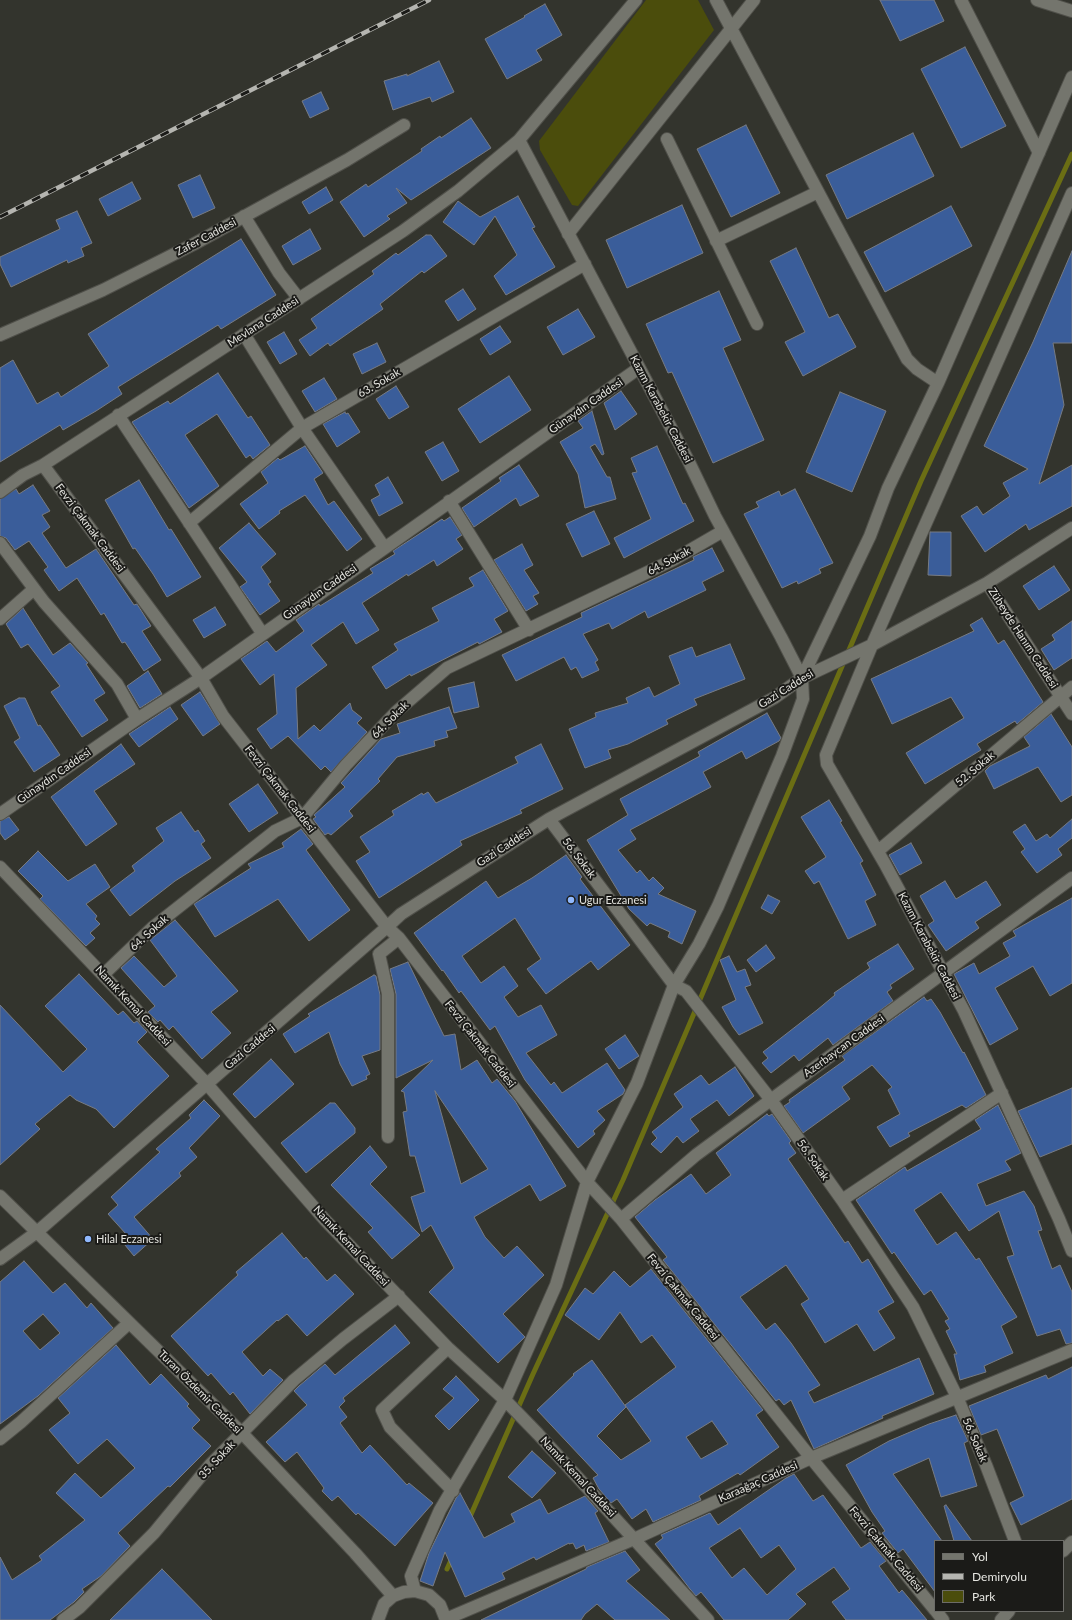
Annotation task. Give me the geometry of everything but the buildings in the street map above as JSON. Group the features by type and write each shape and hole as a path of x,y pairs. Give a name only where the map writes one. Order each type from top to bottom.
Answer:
{"street":[{"name":"Mevlana Caddesi","path":"0,492 23,475 43,465 403,231 458,191 519,140 636,0"},
{"path":"716,0 907,359 917,369 938,383"},
{"path":"568,234 754,0"},
{"path":"961,0 1039,154"},
{"path":"1037,0 1072,11"},
{"path":"415,1591 411,1576 440,1510 507,1402 556,1285 587,1182 637,1082 674,985 700,944 718,906 782,756 803,699 802,678 870,536 888,488 938,383 1072,77"},
{"name":"Zafer Caddesi","path":"0,335 103,290 194,244 347,160 404,125"},
{"path":"667,139 757,324"},
{"name":"Kazım Karabekir Caddesi","path":"519,140 640,368 723,531 802,678"},
{"path":"716,241 818,192"},
{"name":"Kazım Karabekir Caddesi","path":"1072,193 872,645 826,755 827,764 878,851 964,1011 1072,1251"},
{"path":"244,216 279,273 299,299"},
{"name":"63. Sokak","path":"189,523 302,428 584,264"},
{"path":"244,334 302,428 384,547"},
{"name":"Günaydın Caddesi","path":"0,814 137,719 202,678 262,633 640,368"},
{"path":"118,415 262,633"},
{"name":"Fevzi Çakmak Caddesi","path":"43,465 202,678 223,716 387,927 399,938 587,1182 621,1219 811,1458 934,1608"},
{"path":"449,502 529,630"},
{"name":"Gazi Caddesi","path":"0,1259 37,1232 401,914 549,819 774,698 802,678 872,645 987,583 1072,528"},
{"name":"64. Sokak","path":"104,974 152,928 275,831 302,818 346,765 396,712 447,668 673,560 723,531"},
{"path":"0,543 44,602 117,684 137,719"},
{"name":"Zübeyde Hanım Caddesi","path":"987,583 1072,714"},
{"path":"0,619 34,589"},
{"name":"52. Sokak","path":"878,851 1072,687"},
{"name":"56. Sokak","path":"549,819 674,985 686,991 771,1100 842,1200 913,1308 957,1397 986,1465 1015,1540"},
{"name":"Namık Kemal Caddesi","path":"0,867 104,974 206,1083 326,1220 448,1348 507,1402 708,1620"},
{"name":"Azerbaycan Caddesi","path":"621,1219 696,1155 1072,878"},
{"path":"388,1137 388,994 379,954 399,938"},
{"path":"842,1200 1002,1093"},
{"name":"Turan Özdemir Caddesi","path":"0,1196 242,1433 355,1553 393,1596"},
{"name":"35. Sokak","path":"63,1620 79,1608 154,1533 210,1465 294,1380 399,1296"},
{"path":"0,1439 21,1422 130,1323"},
{"path":"448,1348 382,1410 390,1427 453,1491"},
{"name":"Karaağaç Caddesi","path":"446,1619 634,1538 811,1458 1072,1350"},
{"path":"1064,1550 1072,1542"},
{"path":"378,1620 384,1604 393,1596 404,1592 415,1591 429,1595 435,1600 440,1605 446,1619"},
{"path":"1001,1620 1008,1612"}],"green space":[{"path":"646,0 698,0 714,30 578,206 572,205 540,150 539,141"}],"waterway":[{"path":"469,1519 533,1374 623,1180 921,481 1072,154"},
{"path":"447,1569 452,1558"}],"railway":[{"path":"0,217 429,0"}],"place":[{"name":"Ugur Eczanesi","path":"571,900"},
{"name":"Hilal Eczanesi","path":"88,1239"}]}
